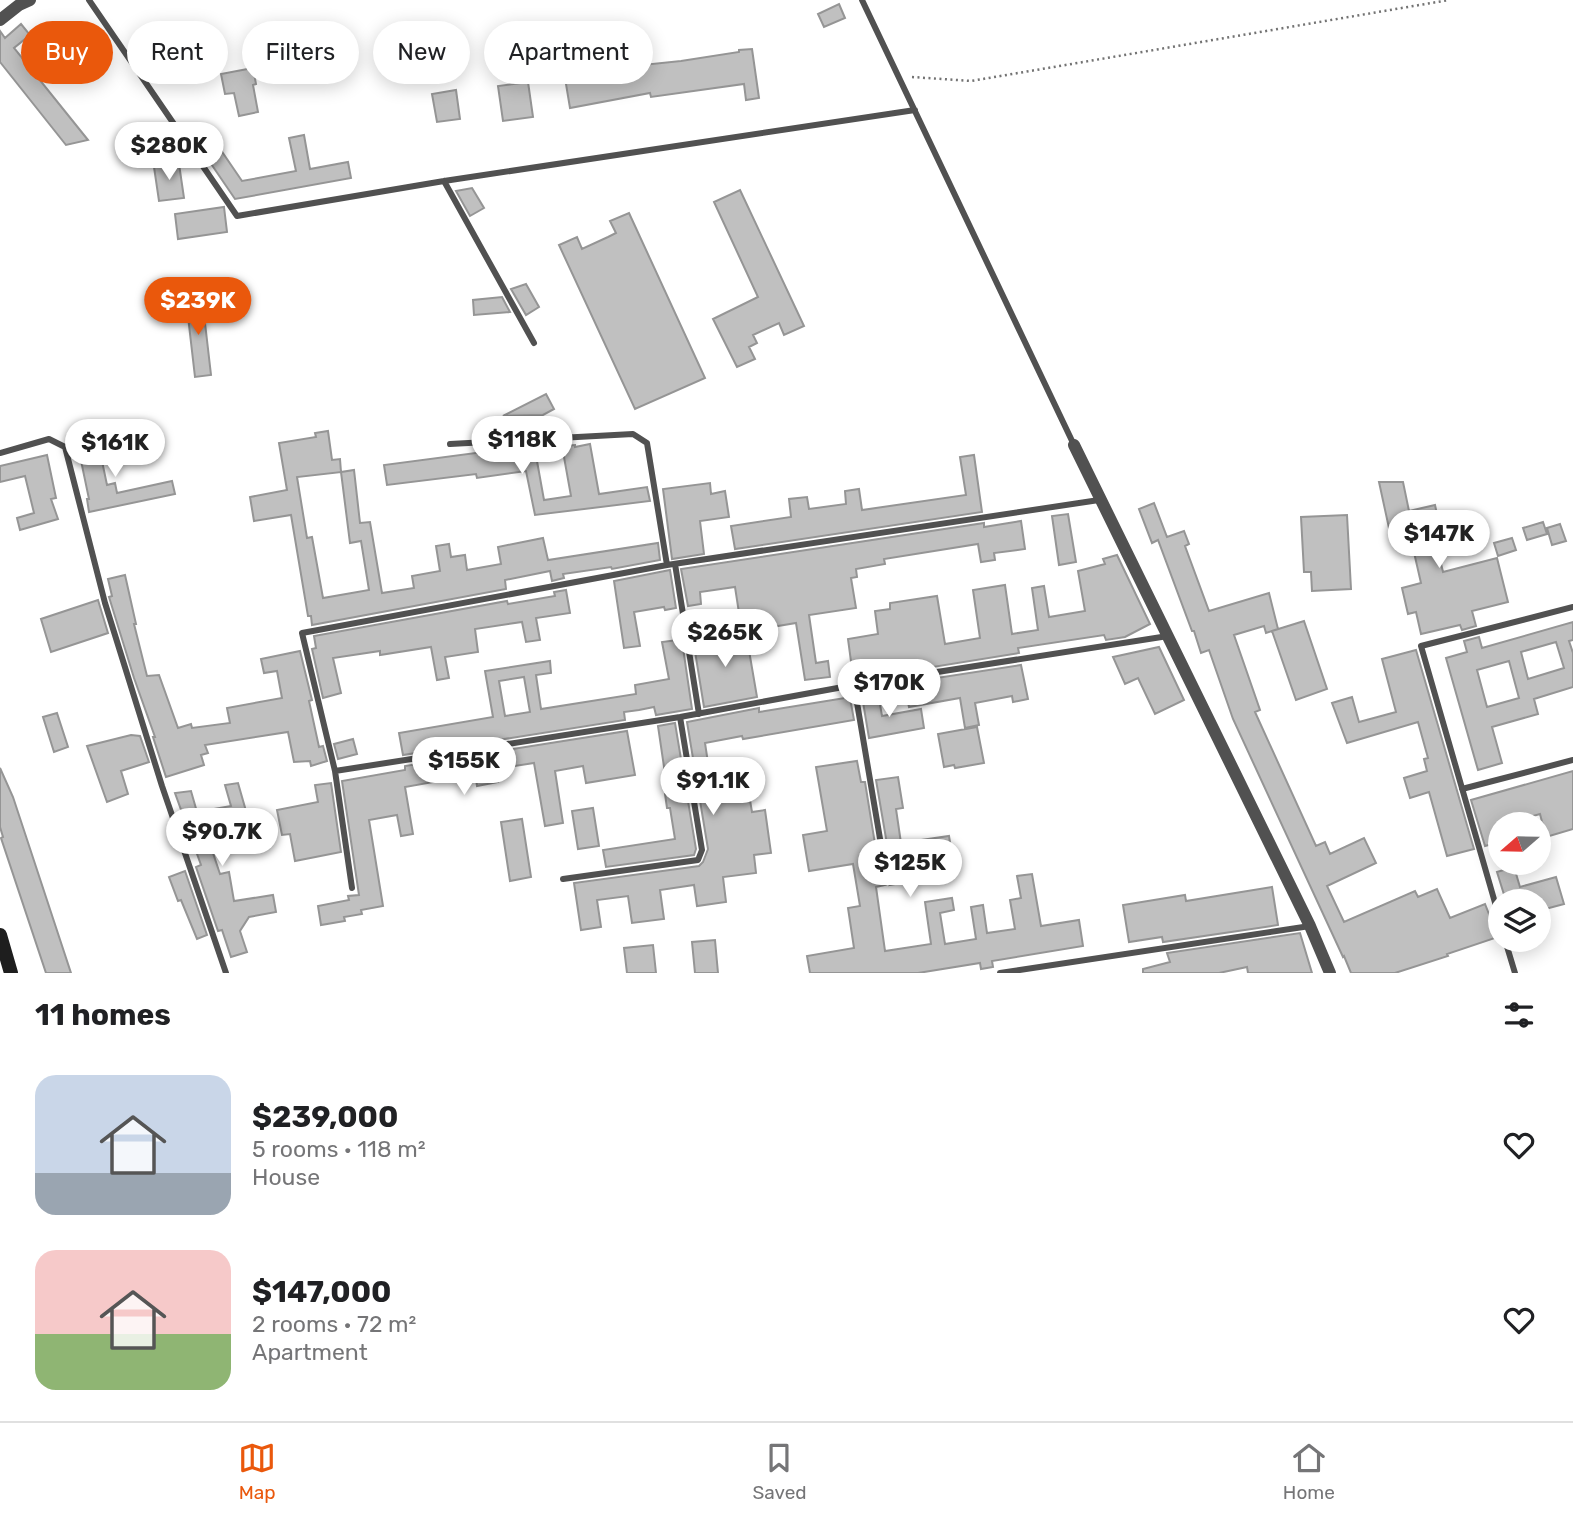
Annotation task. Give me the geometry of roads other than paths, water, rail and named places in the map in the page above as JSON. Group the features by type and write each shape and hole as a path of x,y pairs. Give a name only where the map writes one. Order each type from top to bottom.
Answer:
{"street":[{"path":"0,20 30,0"},
{"path":"1074,445 1310,926 1330,973"},
{"path":"0,935 10,973"}],"lane":[{"path":"89,0 237,216 444,181 915,110"},
{"path":"862,0 1074,445"},
{"path":"444,181 534,343"},
{"path":"450,444 633,434 647,443 699,714"},
{"path":"0,453 49,439 65,447 105,603 162,786 226,973"},
{"path":"352,888 335,771 302,633 671,564 1101,499"},
{"path":"1491,889 1421,646 1573,607"},
{"path":"335,771 1168,636"},
{"path":"854,685 887,880"},
{"path":"563,879 698,860 702,850 680,717"},
{"path":"1462,789 1573,760"},
{"path":"1000,973 1310,926"},
{"path":"1509,952 1515,973"}]}
